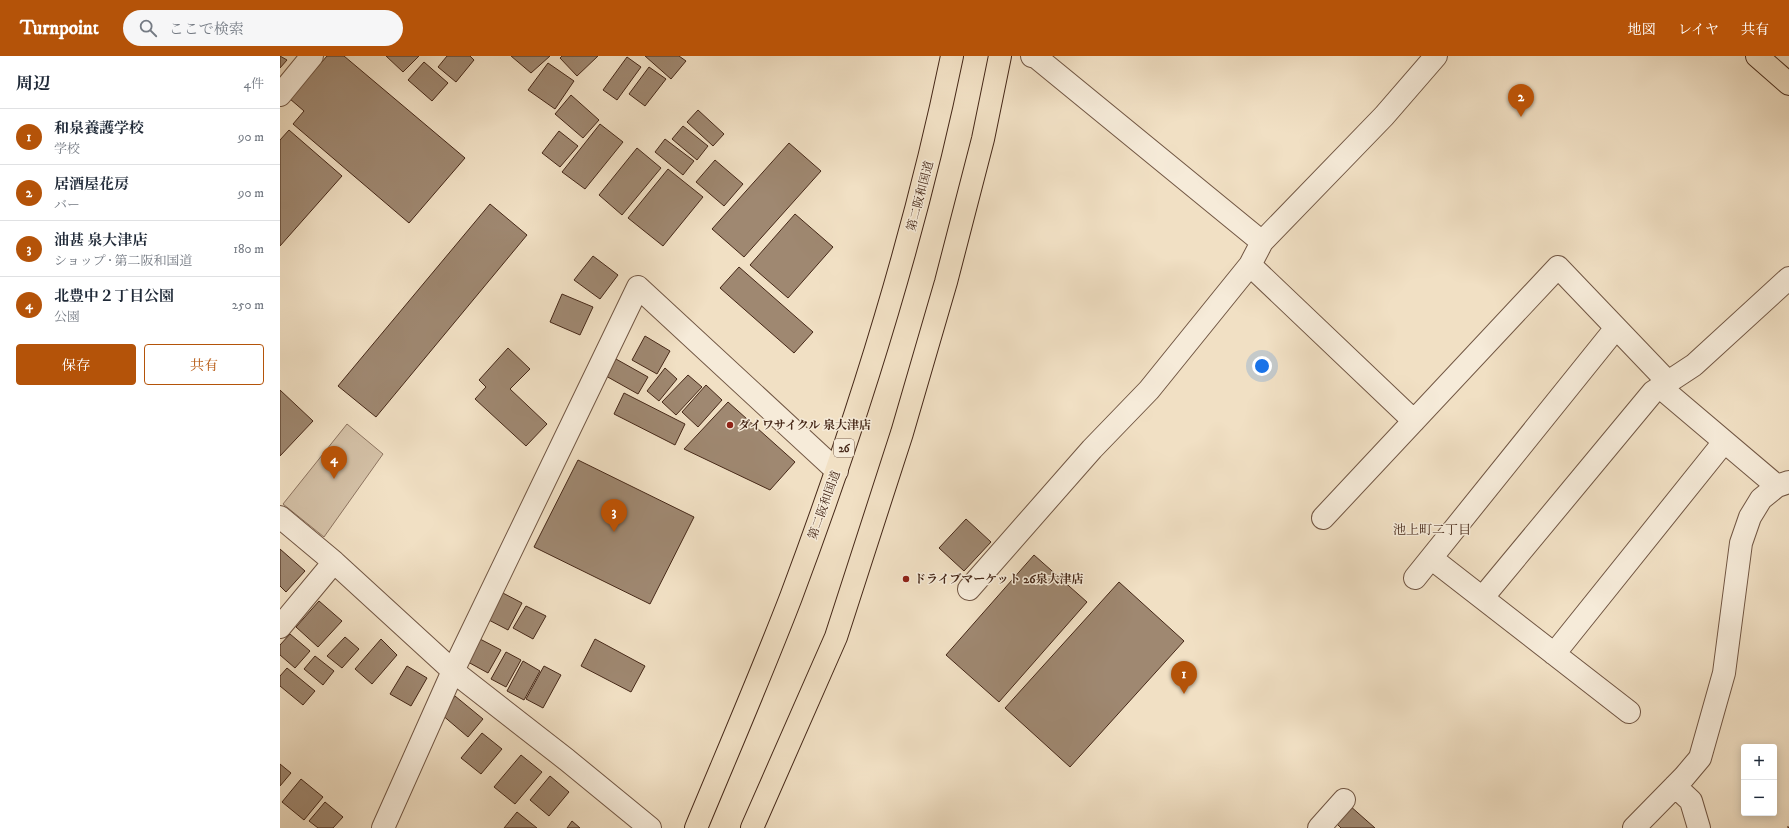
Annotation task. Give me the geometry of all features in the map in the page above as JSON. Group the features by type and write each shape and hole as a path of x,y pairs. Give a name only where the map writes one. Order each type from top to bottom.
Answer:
{"main road":[{"name":"第二阪和国道","path":"696,828 790,599 837,471 900,270 937,128 952,56"},
{"path":"752,828 836,637 844,614 902,433 946,282 983,139 1000,56"},
{"path":"1756,56 1789,84"}],"street":[{"path":"1032,56 1036,57 1262,242"},
{"path":"968,589 1092,449 1149,390 1250,265 1262,242 1384,116 1436,56"},
{"path":"280,95 310,57"},
{"path":"1250,265 1414,421"},
{"path":"1323,518 1558,267 1616,328 1664,385 1724,442 1783,484 1761,499 1750,517 1741,543 1724,673 1700,758 1634,828"},
{"path":"1483,597 1653,392 1694,365 1789,278"},
{"path":"383,828 453,671 638,287 837,471"},
{"path":"1415,578 1616,328"},
{"path":"1554,654 1724,442"},
{"path":"280,517 334,562 453,671 567,760 650,828"},
{"path":"1431,558 1629,712"},
{"path":"280,627 334,562"},
{"path":"1675,786 1691,801 1699,828"},
{"path":"1319,828 1344,800"}],"shaded area":[{"path":"347,424 383,454 324,537 283,504"}],"building":[{"path":"280,56 287,60 280,68"},
{"path":"327,56 344,56 465,158 409,223 293,124 304,111 290,99"},
{"path":"386,56 419,56 403,72"},
{"path":"447,56 470,56 474,60 456,82 438,67"},
{"path":"511,56 550,56 531,73"},
{"path":"562,56 598,56 577,76 560,58"},
{"path":"645,56 679,56 686,61 671,79"},
{"path":"627,57 641,67 617,100 603,90"},
{"path":"424,62 448,83 432,101 408,80"},
{"path":"548,63 574,81 555,109 528,90"},
{"path":"649,67 666,79 645,106 629,94"},
{"path":"571,95 599,120 583,138 555,114"},
{"path":"698,110 724,134 713,146 687,122"},
{"path":"600,124 623,142 585,189 562,172"},
{"path":"683,126 708,146 697,160 672,139"},
{"path":"289,130 342,176 280,246 280,140"},
{"path":"559,131 578,146 560,167 542,153"},
{"path":"665,139 694,161 683,175 655,152"},
{"path":"789,143 821,171 744,257 712,229"},
{"path":"637,148 661,168 622,215 599,195"},
{"path":"715,160 743,184 724,206 696,182"},
{"path":"668,169 703,197 663,246 628,218"},
{"path":"490,204 527,235 376,417 338,386"},
{"path":"795,214 833,247 788,298 750,265"},
{"path":"593,256 618,275 600,299 574,280"},
{"path":"739,267 813,332 794,353 720,288"},
{"path":"562,294 593,307 580,335 550,322"},
{"path":"645,336 670,351 657,374 632,360"},
{"path":"508,348 530,369 510,389 547,424 526,446 475,399 486,387 479,380"},
{"path":"616,359 648,377 638,394 606,376"},
{"path":"665,368 677,379 659,401 647,391"},
{"path":"688,375 702,387 676,415 662,402"},
{"path":"706,385 722,400 698,427 682,412"},
{"path":"280,390 313,421 280,456"},
{"path":"624,393 685,424 675,445 614,414"},
{"name":"ダイワサイクル 泉大津店","path":"728,402 795,462 770,490 684,449"},
{"path":"578,460 694,517 650,604 534,547"},
{"path":"966,519 991,542 964,571 939,548"},
{"path":"280,549 305,571 286,592 280,586"},
{"path":"1034,555 1087,602 999,702 946,655"},
{"path":"1119,582 1184,641 1070,767 1005,708"},
{"path":"499,591 522,603 508,630 485,618"},
{"path":"319,601 342,621 318,647 296,627"},
{"path":"526,606 546,616 533,639 513,628"},
{"path":"290,634 310,651 295,668 280,655 280,645"},
{"path":"345,637 359,649 342,668 327,656"},
{"path":"381,639 397,655 372,684 355,669"},
{"path":"480,639 501,650 488,673 468,662"},
{"path":"595,639 645,666 631,692 581,666"},
{"path":"506,652 521,660 506,687 491,679"},
{"path":"315,656 334,671 323,685 304,669"},
{"path":"523,661 540,671 524,700 507,691"},
{"path":"407,666 427,678 411,706 390,694"},
{"path":"544,666 561,675 543,708 526,699"},
{"path":"287,668 315,691 303,705 280,686 280,676"},
{"path":"455,696 483,719 468,737 441,714"},
{"path":"482,733 502,749 481,774 461,758"},
{"path":"521,755 542,772 515,804 494,787"},
{"path":"280,764 291,773 280,786"},
{"path":"550,776 569,792 549,816 530,800"},
{"path":"301,779 323,797 304,820 282,802"},
{"path":"325,802 343,817 333,828 318,828 309,821"},
{"path":"1349,805 1375,828 1341,828 1334,821"},
{"path":"517,812 537,828 504,828"},
{"path":"572,821 580,828 567,828"}],"place":[{"name":"居酒屋花房","path":"1521,117"},
{"name":"ダイワサイクル 泉大津店","path":"730,425"},
{"name":"北豊中２丁目公園","path":"334,479"},
{"name":"油甚 泉大津店","path":"614,532"},
{"name":"ドライブマーケット 26泉大津店","path":"906,579"},
{"name":"和泉養護学校","path":"1184,694"}],"district":[{"name":"池上町二丁目","path":"1432,529"}]}
